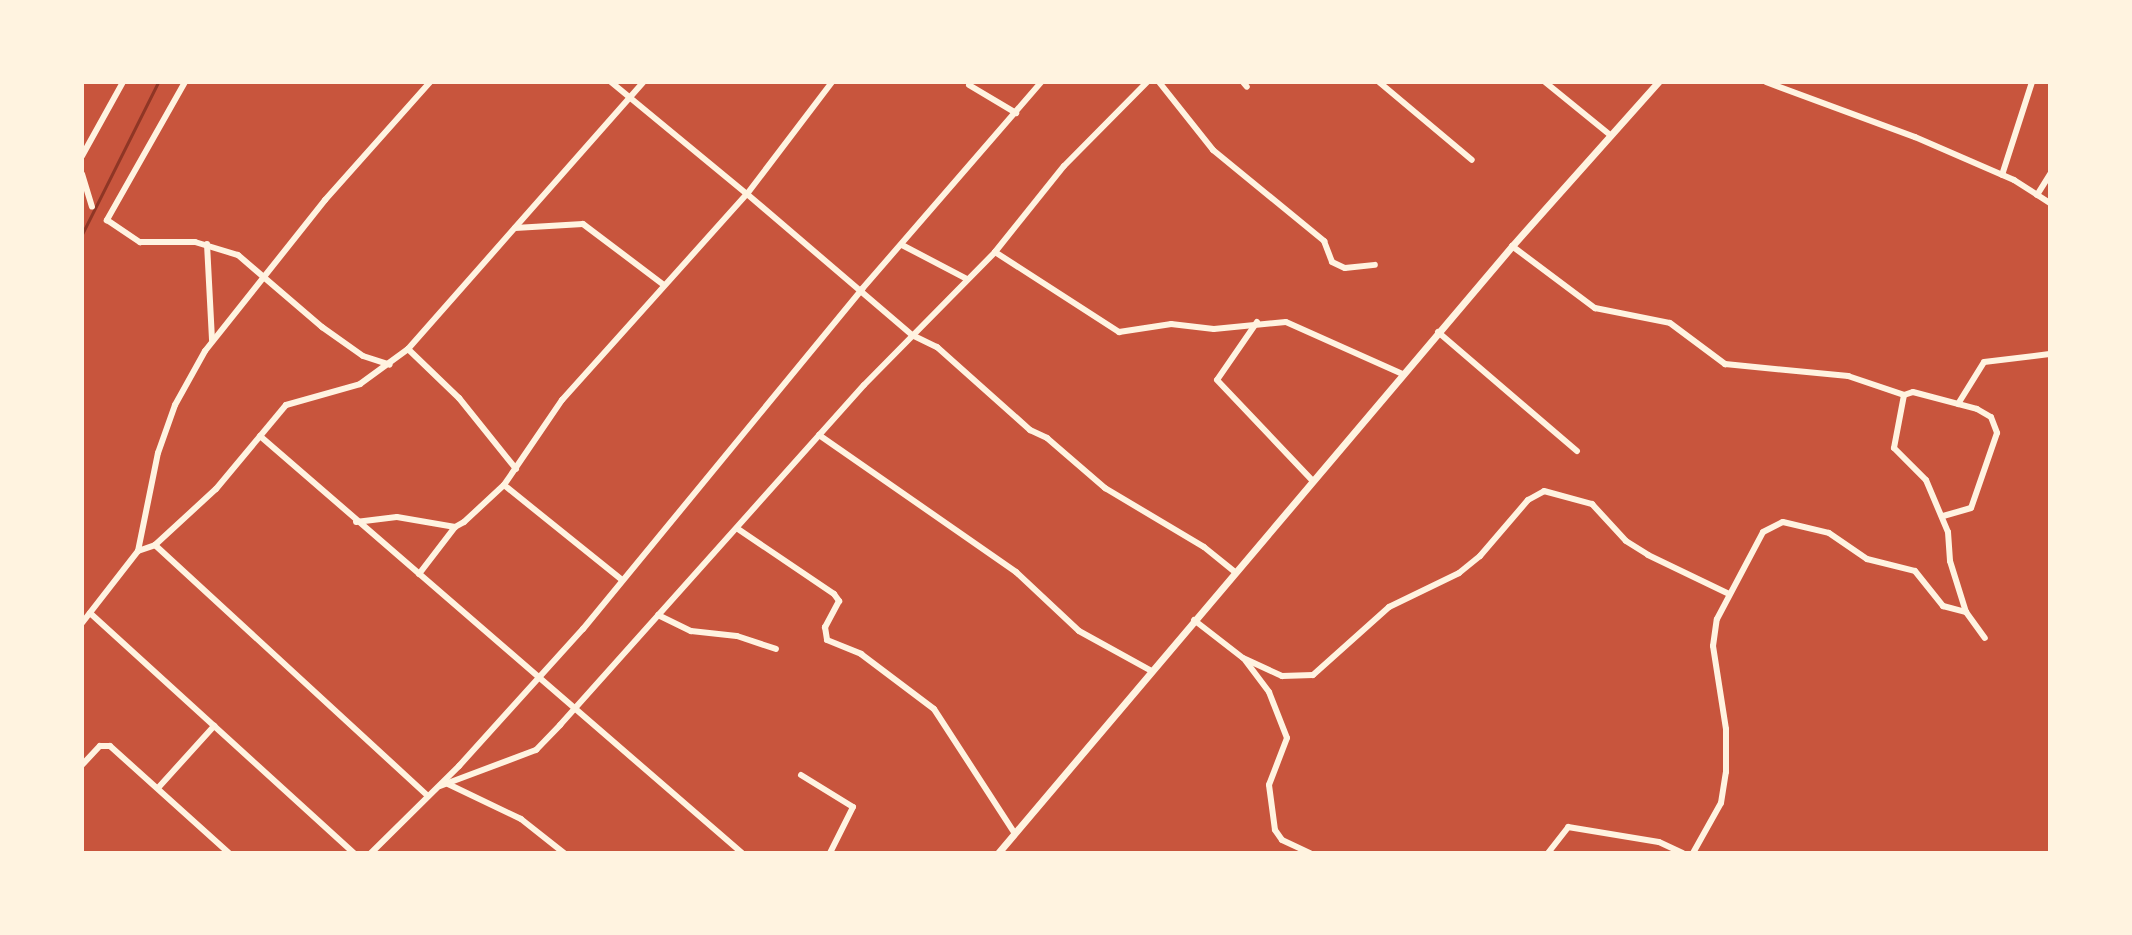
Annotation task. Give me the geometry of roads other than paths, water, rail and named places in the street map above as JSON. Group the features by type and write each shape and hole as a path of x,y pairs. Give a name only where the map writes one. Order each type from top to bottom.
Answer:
{"street":[{"path":"82,156 123,82"},
{"path":"185,82 107,220 140,242 207,244 238,255 266,275 299,308 363,356 390,365"},
{"path":"82,623 138,551 158,453 175,405 212,342 430,82"},
{"path":"611,82 862,289 912,335 937,347 998,405 1056,445 1105,488 1204,547 1234,571"},
{"path":"138,551 155,545 216,489 291,401 360,384 408,349 643,82"},
{"path":"419,574 455,527 504,485 562,400 747,194 832,82"},
{"path":"444,785 622,580 862,289 1041,82"},
{"path":"371,853 426,794 536,750 738,529 819,435 995,252 1064,166 1147,82"},
{"path":"1159,82 1213,150 1324,241 1332,262 1345,268 1375,265"},
{"path":"1379,82 1472,160"},
{"path":"1545,82 1609,134"},
{"path":"998,853 1402,374 1609,134 1658,82"},
{"path":"1766,82 2002,175 2050,203"},
{"path":"2002,175 2032,82"},
{"path":"969,85 1016,113"},
{"path":"82,174 92,207"},
{"path":"2037,195 2050,175"},
{"path":"515,228 575,222 589,226 664,285"},
{"path":"207,244 212,342"},
{"path":"902,245 967,279"},
{"path":"1512,246 1595,308 1670,323 1725,364 1848,376 1904,395 1913,392 1958,404 1991,417 1997,433 1971,508 1943,516"},
{"path":"995,252 1119,332 1286,322 1402,374"},
{"path":"1257,322 1217,380 1312,480"},
{"path":"1438,332 1577,451"},
{"path":"408,349 459,398 516,469"},
{"path":"1958,404 1984,362 2050,354"},
{"path":"1904,395 1894,448 1915,464 1943,516 1950,561 1966,612 1985,638"},
{"path":"819,435 1016,572 1079,631 1150,670"},
{"path":"260,436 356,522 541,674 573,712 742,853"},
{"path":"504,485 622,580"},
{"path":"1194,620 1243,658 1282,676 1313,675 1389,607 1459,573 1480,556 1528,500 1544,491 1592,504 1637,548 1729,594"},
{"path":"356,522 397,517 455,527"},
{"path":"1693,853 1721,803 1726,772 1726,729 1713,646 1717,619 1763,532 1783,522 1829,533 1867,559 1908,568 1943,606 1966,612"},
{"path":"738,529 834,594 839,601 825,627 827,640 861,654 934,709 1014,832"},
{"path":"155,545 426,794"},
{"path":"90,613 354,853"},
{"path":"658,615 691,631 737,636 776,649"},
{"path":"1243,658 1269,692 1287,738 1269,785 1275,830 1282,840 1310,853"},
{"path":"158,788 214,726"},
{"path":"82,765 100,746 110,746 229,853"},
{"path":"801,775 853,807 830,853"},
{"path":"444,785 521,819 564,853"},
{"path":"1548,853 1568,827 1659,842 1683,853"}],"waterway":[{"path":"82,234 158,82"}]}
